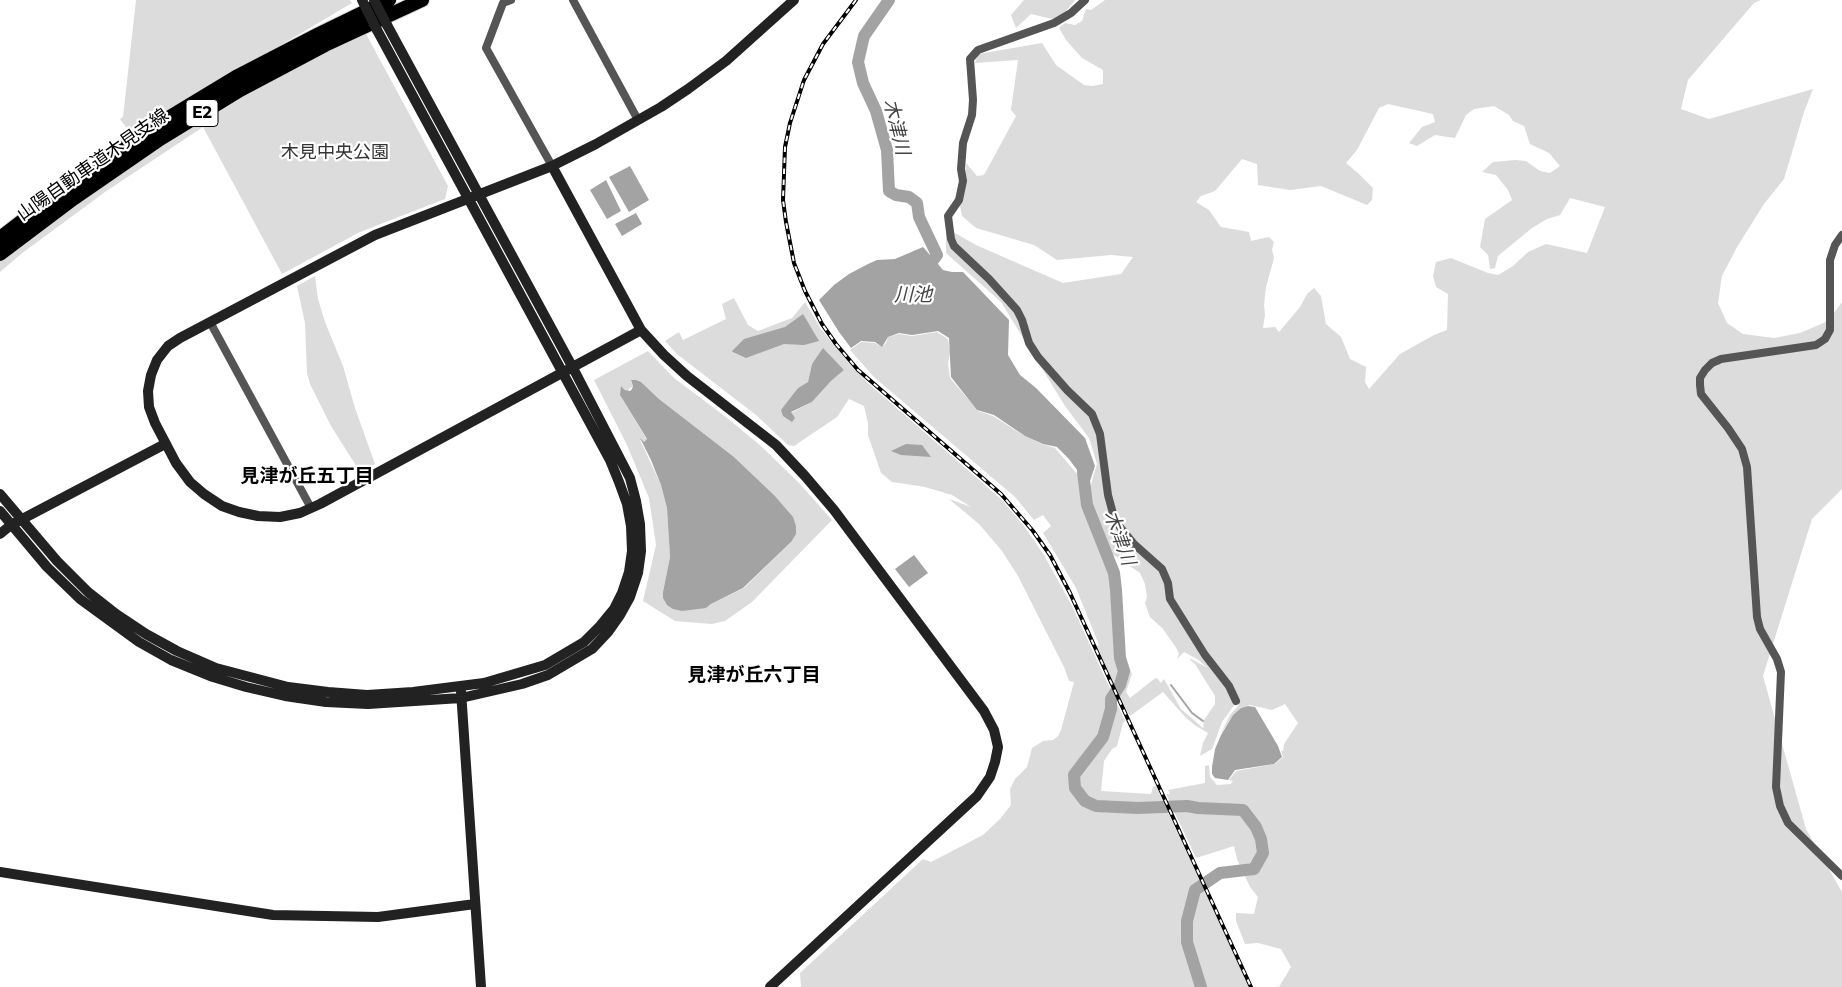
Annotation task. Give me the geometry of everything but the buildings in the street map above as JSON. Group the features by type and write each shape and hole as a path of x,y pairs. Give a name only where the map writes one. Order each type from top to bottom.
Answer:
{"highway":[{"name":"山陽自動車道木見支線","path":"0,238 61,191 150,129 236,77 389,0"},
{"name":"山陽自動車道木見支線","path":"0,254 73,199 160,139 240,90 325,45 422,0"}],"street":[{"path":"0,511 47,567 80,599 139,642 171,660 213,677 285,696 326,702 368,704 461,698 522,684 548,675 592,649 620,615 630,597 638,573 641,551 640,524 630,478 479,195 382,28 362,0"},
{"path":"0,494 57,561 88,592 116,614 146,634 177,651 216,668 288,688 368,695 413,692 484,683 520,674 545,665 569,652 584,642 614,609 622,594 629,572 632,551 632,526 627,504 610,460 468,199 382,28 374,0"},
{"path":"511,0 503,3 486,48 641,330 664,355 688,376 776,445 834,510 984,711 994,730 998,747 995,762 990,777 976,796 770,987"},
{"path":"573,0 638,120"},
{"path":"641,330 311,508 300,513 280,517 258,516 222,506 204,494 190,482 176,463 165,444 149,407 148,391 151,375 157,360 168,346 375,235 552,166 638,120 688,90 726,60 794,0"},
{"path":"1085,0 1054,23 978,50 970,59 973,100 972,114 963,143 961,169 964,181 959,200 948,216 951,239 954,246 989,279 1016,310 1022,320 1029,343 1038,357 1067,390 1092,414 1100,434 1108,495 1115,521 1134,544 1162,569 1168,583 1170,599 1205,655 1230,686 1236,701"},
{"path":"1842,235 1835,245 1830,260 1830,330 1824,339 1816,345 1721,359 1712,363 1700,378 1701,394 1742,449 1747,467 1756,617 1760,629 1777,659 1781,672 1776,787 1780,806 1788,823 1842,876"},
{"path":"210,322 311,508"},
{"path":"0,534 11,525 165,444"},
{"path":"460,686 480,987"},
{"path":"0,872 273,916 378,917 475,904"}],"green space":[{"path":"136,0 350,0 352,3 131,134 120,119 123,117"},
{"path":"1024,0 1075,0 1062,16 1052,19 1031,14 1016,28 1011,15"},
{"path":"1105,0 1761,0 1754,3 1688,80 1681,109 1709,119 1813,89 1804,112 1784,179 1764,204 1737,247 1722,276 1718,303 1727,323 1743,334 1774,338 1800,333 1828,321 1842,302 1842,489 1812,519 1763,676 1806,829 1842,892 1842,987 1279,987 1291,967 1281,949 1258,943 1245,944 1236,921 1236,913 1254,914 1258,897 1250,887 1237,859 1234,846 1196,858 1166,794 1170,794 1168,790 1205,783 1205,766 1209,765 1210,777 1217,785 1231,784 1233,781 1229,780 1236,771 1275,764 1283,757 1281,751 1283,751 1284,744 1298,723 1285,704 1272,710 1250,705 1241,708 1233,715 1220,735 1230,715 1238,706 1238,703 1235,704 1222,722 1212,749 1200,756 1208,733 1186,718 1163,692 1130,716 1123,706 1097,646 1099,645 1076,588 1043,533 1051,526 1043,515 1034,520 1015,497 874,377 850,350 861,342 875,343 882,347 888,337 899,334 912,336 937,332 948,339 950,378 978,411 993,416 1023,435 1055,448 1078,475 1080,490 1090,488 1097,464 1089,438 1065,406 1001,302 946,253 946,231 955,233 976,245 1063,283 1121,274 1133,257 1111,255 1057,260 1034,245 976,228 962,216 960,206 965,187 966,163 977,176 984,175 1016,116 1011,110 1018,60 975,63 978,54 1042,43 1056,65 1084,85 1103,84 1103,70 1082,58 1066,40 1059,28 1065,23 1075,25 1082,21 1086,9 1091,10","holes":["1388,104 1433,114 1435,122 1422,127 1409,143 1417,146 1435,135 1455,138 1466,115 1474,109 1494,106 1509,115 1513,121 1524,126 1530,144 1549,153 1560,166 1550,173 1540,171 1526,161 1515,160 1493,162 1482,172 1496,175 1508,190 1512,200 1485,219 1480,247 1488,255 1490,269 1495,268 1498,256 1532,228 1547,219 1560,215 1570,198 1605,207 1587,253 1546,244 1528,252 1513,266 1498,275 1488,273 1451,258 1436,262 1433,276 1436,287 1448,294 1447,330 1400,354 1369,389 1365,382 1366,367 1350,359 1341,337 1326,324 1321,296 1314,288 1307,294 1300,307 1279,332 1275,327 1263,328 1266,287 1274,258 1272,250 1274,242 1269,237 1251,241 1249,232 1221,227 1209,210 1196,202 1201,196 1215,191 1242,159 1257,164 1258,185 1290,190 1321,186 1367,205 1372,200 1373,188 1346,163 1357,150 1379,108","1111,553 1140,573 1145,584 1147,597 1145,603 1150,617 1163,629 1177,649 1179,654 1177,659 1184,652 1208,668 1190,660 1195,664 1215,696 1215,704 1204,720 1203,728 1181,709 1164,679 1161,683 1157,678 1154,679 1130,698 1126,692 1132,674 1123,651 1115,642 1114,604 1110,570"]},
{"name":"木見中央公園","path":"365,32 448,186 445,199 360,232 282,274 203,127 105,192 21,254 0,272 0,261 139,160 237,98"},
{"path":"315,276 318,299 325,322 343,366 355,408 375,464 357,474 355,464 331,426 310,384 307,373 305,323 297,286"},
{"path":"734,298 748,325 758,331 792,318 805,302 821,329 852,367 1002,500 1024,526 1044,555 1072,606 1125,721 1117,746 1112,749 1104,761 1101,791 1151,794 1153,787 1156,786 1249,987 801,987 800,973 923,859 931,862 983,835 1000,819 1011,805 1010,789 1015,779 1027,767 1032,748 1043,741 1053,740 1058,736 1074,682 1069,681 1064,667 1018,576 1002,551 979,524 949,499 971,507 952,495 925,487 892,482 881,473 868,435 868,423 864,406 849,399 837,417 794,446 788,445 756,415 677,354 665,341 679,332 683,340 726,319 722,304","holes":["828,353 844,370 812,402 791,413 793,396 798,388 808,382 812,364 818,357"]},
{"path":"648,351 674,378 761,446 800,484 832,520 752,602 725,621 712,624 675,621 643,601 656,545 649,498 627,445 594,380","holes":["631,381 641,382 659,399 734,457 774,495 791,542 744,588 706,608 663,592 670,557 667,508 661,485 640,440 644,442 647,440 620,395 622,387 627,391 633,386"]}],"water":[{"path":"630,166 649,200 629,212 609,177"},
{"path":"606,180 621,211 607,219 590,190"},
{"path":"636,213 642,224 622,236 615,224"},
{"name":"川池","path":"923,247 943,270 963,272 1009,320 1008,355 1020,375 1036,388 1085,438 1095,466 1088,487 1081,488 1080,474 1057,447 1043,444 1025,436 994,415 977,410 951,377 949,338 938,331 912,335 899,333 888,337 882,347 875,342 861,341 851,348 839,332 819,300 834,285 868,264 877,260 895,259"},
{"path":"803,314 819,341 804,345 784,344 746,358 732,351 744,339 785,327"},
{"path":"823,348 844,370 812,402 791,412 795,418 792,422 783,416 781,410 798,388 808,382 812,364"},
{"path":"631,380 641,382 659,399 734,457 774,495 793,517 796,526 796,534 791,542 743,588 706,608 682,611 673,609 667,605 663,598 670,557 667,508 661,485 640,438 644,442 647,439 620,395 621,386 625,390 630,391 632,389"},
{"path":"906,444 922,445 931,457 901,455 891,451"},
{"path":"914,555 928,573 909,587 895,569"},
{"path":"1255,707 1278,746 1282,757 1274,764 1235,770 1228,780 1215,778 1212,774 1212,767 1215,749 1221,735 1233,715 1241,708"}],"waterway":[{"name":"木津川","path":"889,0 864,36 858,62 863,83 876,111 887,150 889,191 896,195 909,197 917,203 919,217 937,255 931,263 935,272"},
{"name":"木津川","path":"1083,472 1087,505 1114,573 1120,658 1124,671 1120,685 1111,699 1111,709 1103,737 1074,775 1075,788 1085,801 1096,806 1138,808 1187,806 1243,810 1256,827 1261,839 1263,853 1254,869 1220,873 1195,890 1187,921 1187,942 1201,987"},
{"path":"1171,685 1192,713 1203,721"}],"railway":[{"path":"856,0 823,44 804,80 790,123 785,147 783,200 786,222 794,263 805,291 822,324 858,370 1001,494 1033,531 1050,555 1070,593 1251,987"}],"district":[{"name":"見津が丘五丁目","path":"307,476"},
{"name":"見津が丘六丁目","path":"754,675"}]}
